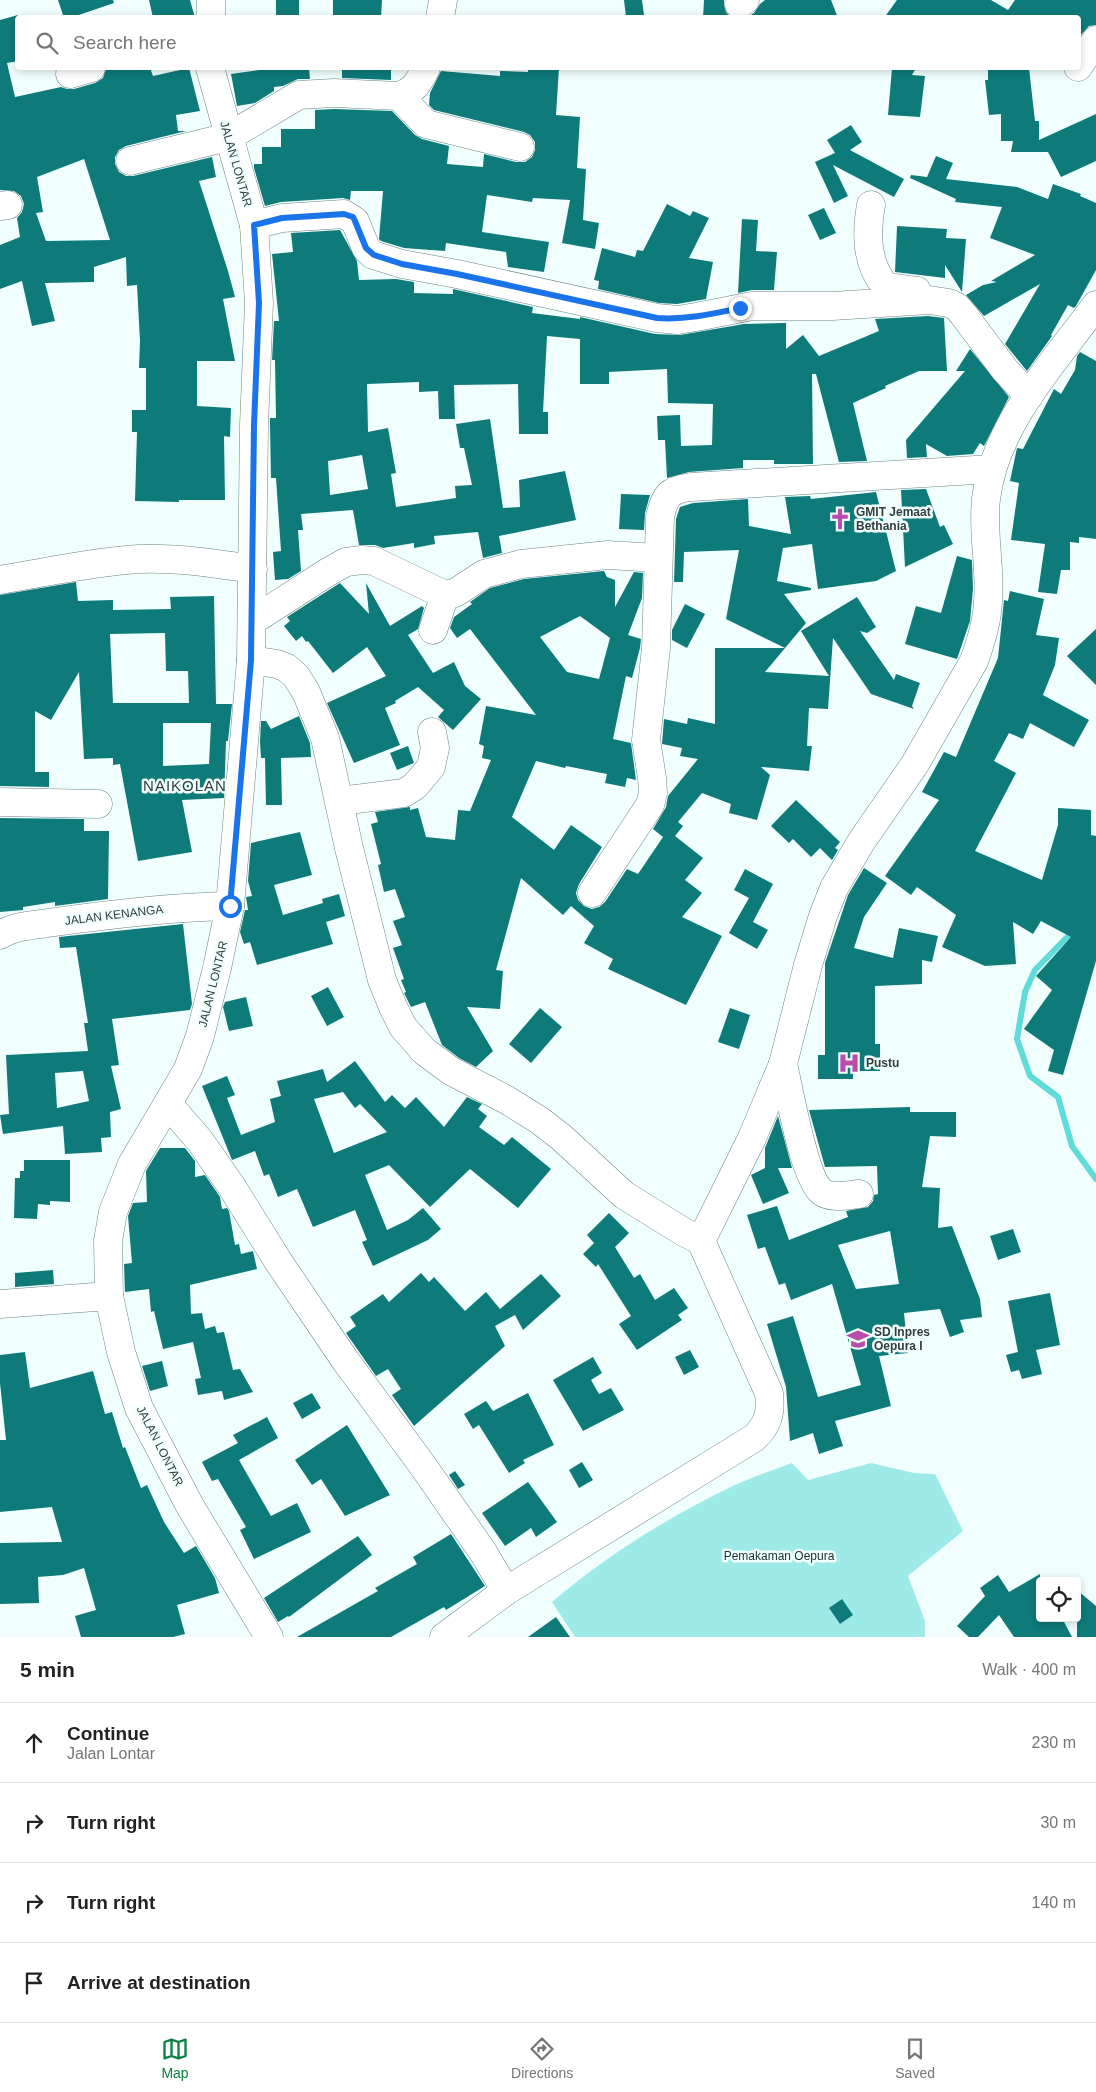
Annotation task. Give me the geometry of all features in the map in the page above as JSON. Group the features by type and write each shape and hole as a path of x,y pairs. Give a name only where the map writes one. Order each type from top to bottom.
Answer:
{"street":[{"path":"211,0 211,15"},
{"path":"440,15 443,0"},
{"path":"1081,63 1096,40"},
{"name":"JALAN LONTAR","path":"211,70 254,225 259,303 254,425 251,660 230,906 218,968 200,1036 188,1069 132,1164 113,1212 108,1241 109,1296 121,1352 139,1408 190,1506 270,1637"},
{"path":"130,161 228,137 299,95 334,93 399,96 416,88 425,70"},
{"path":"399,96 426,124 520,147"},
{"path":"870,205 867,224 871,263 878,278 886,287 924,292 929,300"},
{"path":"254,225 282,218 344,214 353,217 366,248 374,255 402,264 457,274 657,318 678,320 696,318 752,306 832,306 929,300 949,304 957,308 1005,370 1029,396"},
{"path":"701,1241 752,1138 783,1064 808,965 834,888 861,842 915,764 941,721 968,673 980,644 988,601 986,500 992,469 1013,418 1096,306"},
{"path":"592,893 650,805 653,793 646,740 656,648 660,517 663,503 668,494 677,489 992,469"},
{"path":"252,621 346,562 374,561 445,595 455,593 484,574 521,564 608,555 658,558"},
{"path":"0,580 140,559 175,560 253,569"},
{"path":"433,630 445,595"},
{"path":"251,660 277,664 287,668 296,676 306,692 325,738 349,848 382,980 403,1027 424,1051 452,1072 507,1100 539,1120 561,1137 624,1194 701,1241 769,1393 769,1420 762,1431 754,1438 506,1591 444,1637"},
{"path":"340,801 404,792 416,786 431,767 435,748 432,732"},
{"path":"0,802 98,804"},
{"name":"JALAN KENANGA","path":"0,935 16,928 70,920 194,907 230,906"},
{"path":"783,1064 804,1156 812,1179 821,1192 838,1196 859,1194"},
{"path":"168,1104 200,1141 232,1186 288,1276 345,1360 423,1466 482,1552 506,1591"},
{"path":"0,1304 109,1296"}],"green space":[{"name":"Pemakaman Oepura","path":"792,1463 808,1480 871,1463 914,1473 935,1474 963,1531 908,1576 925,1621 925,1637 575,1637 552,1602 573,1585 617,1552 663,1523 735,1485"}],"building":[{"path":"58,0 113,0 114,3 79,15 63,15"},
{"path":"149,0 190,0 194,15 152,15"},
{"path":"276,0 299,0 299,15 276,15"},
{"path":"333,0 382,0 381,15 333,15"},
{"path":"624,0 642,0 644,15 626,15"},
{"path":"704,0 724,0 726,12 728,15 703,15"},
{"path":"765,0 831,0 837,15 751,15"},
{"path":"897,0 991,0 1008,10 1015,0 1096,0 1096,25 1089,26 1081,35 1081,15 886,15"},
{"path":"15,16 15,62 7,63 15,97 61,87 74,89 95,83 103,78 106,70 151,70 153,76 180,70 190,70 200,111 176,115 178,131 186,131 126,146 119,150 115,157 115,164 119,172 126,176 133,176 212,157 216,177 199,181 235,297 223,299 235,361 197,361 197,406 231,408 230,437 224,436 225,500 135,501 137,432 132,432 132,410 146,410 146,368 139,368 140,341 137,285 127,286 126,257 94,267 94,282 45,283 55,321 32,326 22,281 0,289 0,245 20,237 17,218 22,212 24,204 21,196 14,191 0,190 0,20","holes":["84,159 110,240 46,241 36,213 43,212 37,177"]},
{"path":"259,70 309,70 310,79 298,79 283,86 274,87 274,91 255,103 237,106 231,74"},
{"path":"342,70 391,70 391,80 342,78"},
{"path":"528,70 559,70 556,115 580,117 577,168 586,169 583,220 599,223 595,249 562,243 570,200 533,198 532,202 487,195 482,232 549,242 544,272 508,267 506,252 446,243 445,251 404,248 381,241 379,239 383,191 351,191 350,200 343,198 281,202 265,206 254,168 254,164 262,164 262,147 281,147 281,129 315,129 315,110 392,111 415,135 422,139 449,146 447,164 483,167 484,154 516,162 525,162 532,157 535,150 535,142 530,135 434,110 429,105 430,93 441,71 500,76 500,71 528,72"},
{"path":"892,70 915,70 912,75 925,76 920,117 888,115"},
{"path":"988,70 1029,70 1035,121 1039,121 1039,140 1096,114 1096,161 1061,177 1048,152 1011,152 1013,141 1001,141 1001,114 989,115 985,80 988,80"},
{"path":"851,125 862,142 850,150 904,179 894,197 833,165 848,196 834,203 815,162 835,153 827,140"},
{"path":"936,156 953,163 946,179 1017,187 1048,199 1053,184 1081,194 1080,196 1096,203 1096,270 1076,306 1074,308 1068,305 1052,336 1027,371 1005,344 1040,284 984,316 966,295 983,285 997,282 991,281 1035,255 990,238 1002,207 955,202 956,199 910,178 911,175 927,177"},
{"path":"667,204 690,216 693,211 709,218 689,258 713,262 706,299 677,304 659,303 598,289 599,281 594,280 602,248 635,257 637,250 643,251"},
{"path":"824,208 836,233 820,240 808,215"},
{"path":"742,219 758,220 756,251 777,252 774,290 752,290 738,293"},
{"path":"897,226 947,229 946,238 966,239 962,292 945,265 945,278 895,272"},
{"path":"340,230 357,261 359,280 396,279 414,282 414,293 453,294 453,289 533,307 532,313 580,319 580,317 655,334 680,335 744,324 786,323 786,349 803,335 819,356 879,331 875,319 928,316 944,318 947,371 919,371 853,403 867,461 839,462 816,374 812,374 813,464 774,464 774,460 743,460 743,468 689,472 667,478 665,440 658,440 657,416 680,415 681,446 712,445 713,404 668,403 667,369 609,372 609,384 580,384 580,339 547,336 543,412 548,412 548,434 519,434 518,384 454,385 455,419 439,419 438,391 419,392 419,382 367,384 368,432 388,428 396,473 391,474 396,507 456,498 455,486 472,485 464,448 460,448 456,424 490,419 503,508 520,507 519,480 565,471 576,520 499,536 502,553 483,558 478,532 434,536 435,544 414,548 414,543 383,548 375,545 359,545 353,510 301,514 303,530 298,530 301,571 288,579 275,580 273,552 281,551 276,478 271,478 270,418 276,418 275,360 272,360 274,321 279,321 272,254 293,252 291,233","holes":["362,455 368,489 330,495 328,461"]},
{"path":"970,349 1009,397 984,446 980,443 973,454 947,456 926,444 927,457 907,458 906,440 965,371 956,371"},
{"path":"1080,352 1096,361 1096,539 1079,537 1079,543 1070,542 1070,570 1061,570 1057,594 1038,592 1045,544 1011,540 1019,483 1010,481 1017,448 1023,449 1054,389 1061,394 1075,370 1077,356"},
{"path":"926,489 940,527 944,525 953,544 905,567 901,490"},
{"path":"876,492 896,571 876,581 818,589 812,544 783,548 777,581 811,588 811,590 784,594 806,623 765,672 829,676 801,631 857,597 876,627 867,633 860,631 894,680 896,674 920,683 912,706 914,709 871,694 833,638 828,709 809,708 807,746 812,746 809,771 761,767 770,775 757,820 729,813 731,804 702,793 678,822 683,826 675,836 703,858 685,880 702,893 682,917 722,936 686,1005 608,969 613,959 584,943 594,926 571,906 563,915 521,878 496,970 503,971 500,1009 467,1007 493,1051 476,1067 459,1058 442,1045 425,1002 411,1007 404,993 406,992 401,980 404,979 393,948 402,945 393,921 405,917 395,889 384,892 378,865 381,864 371,824 378,822 375,812 410,807 410,810 418,808 426,837 455,840 458,810 470,811 491,760 482,758 484,746 479,744 486,706 536,715 470,629 457,638 450,628 454,617 472,604 470,602 490,588 524,579 604,571 607,577 615,580 615,607 634,572 643,573 642,598 628,635 641,639 640,648 632,678 626,676 613,739 631,743 636,780 627,778 625,787 605,783 607,774 566,766 565,768 536,761 512,817 554,850 571,825 602,847 579,884 576,893 578,900 584,906 592,909 599,907 605,902 627,869 638,874 663,837 653,829 666,807 668,796 698,759 680,756 682,748 662,744 664,719 687,724 688,718 715,724 715,648 785,648 726,619 739,550 684,552 683,582 674,582 676,519 680,507 693,503 748,499 749,526 791,534 785,497 810,496 811,499","holes":["580,616 610,638 599,679 567,672 540,637"]},
{"path":"621,494 650,495 645,513 644,530 619,529"},
{"path":"957,556 972,560 973,589 970,621 957,659 905,644 916,606 941,613"},
{"path":"76,582 78,601 113,600 113,610 171,609 170,597 214,596 216,704 232,704 228,741 226,741 224,798 182,800 192,852 138,861 120,764 113,765 113,758 84,759 79,672 51,720 35,711 35,772 49,772 49,787 0,786 0,595","holes":["165,633 166,671 188,671 189,703 113,703 110,634","163,723 211,723 209,764 163,766"]},
{"path":"340,583 369,614 366,583 390,626 422,606 424,608 418,629 408,635 433,673 454,662 465,686 481,699 453,730 438,717 444,710 418,687 395,701 396,703 385,708 400,745 354,763 327,703 386,676 367,647 333,673 308,641 306,642 302,636 296,641 284,626 290,621 287,617"},
{"path":"1010,591 1044,599 1036,635 1059,638 1055,665 1043,695 1089,720 1074,747 1030,723 1023,739 1009,733 994,761 1016,773 975,851 1042,880 1058,825 1058,808 1091,810 1091,835 1096,836 1096,961 1063,1075 1048,1071 1054,1050 1024,1029 1052,990 1036,976 1071,937 1041,921 1033,934 1013,922 1016,964 985,966 942,947 956,915 917,887 911,895 885,876 939,800 922,792 944,752 956,757 998,658 1004,600 1008,601"},
{"path":"685,604 705,614 687,648 672,640 672,630"},
{"path":"1096,629 1096,685 1067,656"},
{"path":"299,716 310,743 311,757 281,758 282,805 266,805 265,758 261,758 260,742 261,721 266,721 271,729"},
{"path":"408,746 414,763 397,770 390,753"},
{"path":"796,800 840,842 835,848 838,850 832,860 820,848 811,857 793,839 789,843 771,826"},
{"path":"0,818 84,819 84,831 109,831 108,899 55,906 55,902 23,907 23,910 0,912"},
{"path":"300,832 312,875 274,885 283,915 323,903 322,899 339,894 345,916 326,922 333,944 257,965 250,942 244,944 240,932 245,910 248,910 246,897 252,896 248,881 251,843"},
{"path":"864,868 887,883 864,917 854,948 893,958 899,928 938,936 932,962 922,960 922,984 875,986 875,1044 880,1044 880,1071 853,1071 853,1079 818,1079 818,1055 825,1055 825,963 848,895"},
{"path":"745,869 773,884 753,922 768,930 757,949 729,933 749,898 734,890"},
{"path":"183,924 192,1004 190,1010 112,1019 119,1065 111,1066 121,1109 110,1112 111,1137 101,1138 102,1152 65,1154 63,1126 3,1134 0,1115 9,1114 6,1055 88,1051 84,1023 88,1023 76,947 60,948 59,937","holes":["83,1071 89,1101 57,1108 55,1073"]},
{"path":"328,987 344,1017 327,1026 311,996"},
{"path":"246,997 253,1026 229,1031 223,1007 225,1002"},
{"path":"540,1008 562,1027 531,1063 509,1044"},
{"path":"730,1008 750,1015 739,1049 718,1042"},
{"path":"355,1061 385,1102 392,1095 405,1108 416,1097 444,1127 467,1097 482,1104 478,1109 487,1116 479,1127 504,1145 512,1137 551,1169 518,1208 470,1169 430,1207 389,1165 365,1175 387,1230 408,1220 423,1208 441,1229 428,1240 373,1266 362,1242 367,1240 355,1210 313,1227 297,1189 278,1197 269,1174 264,1176 255,1151 232,1160 202,1086 227,1076 235,1095 227,1098 241,1135 275,1122 270,1099 281,1096 277,1081 323,1069 327,1082","holes":["343,1092 355,1108 360,1104 387,1132 334,1153 314,1099"]},
{"path":"910,1107 910,1112 956,1112 956,1137 930,1136 922,1187 940,1188 938,1228 952,1226 980,1299 982,1317 960,1320 964,1332 950,1337 940,1309 904,1313 908,1353 879,1356 891,1406 835,1421 843,1446 819,1454 813,1433 790,1441 786,1387 767,1324 793,1316 818,1397 861,1385 832,1284 791,1300 785,1283 779,1285 765,1247 758,1249 747,1215 777,1206 789,1240 848,1217 846,1211 868,1207 873,1201 874,1195 878,1194 877,1166 825,1167 809,1110","holes":["890,1231 899,1284 856,1289 838,1245"]},
{"path":"778,1116 792,1168 778,1168 789,1193 763,1204 751,1175 765,1168 765,1148"},
{"path":"160,1148 185,1148 195,1161 195,1177 205,1175 220,1197 222,1209 227,1208 229,1211 235,1245 239,1244 241,1254 253,1251 257,1269 190,1285 191,1314 202,1313 205,1329 215,1326 217,1333 224,1332 233,1370 240,1369 253,1392 224,1400 222,1391 198,1395 195,1379 201,1378 193,1342 163,1349 154,1311 151,1312 149,1289 125,1292 124,1264 132,1263 128,1216 133,1203 147,1202 146,1171"},
{"path":"24,1160 70,1160 70,1202 50,1201 50,1205 38,1204 37,1219 14,1218 15,1178 20,1178 20,1171 24,1171"},
{"path":"609,1213 629,1233 615,1247 634,1278 640,1274 655,1300 674,1288 688,1308 678,1315 682,1320 637,1350 619,1324 631,1316 598,1264 596,1267 583,1254 594,1243 587,1235"},
{"path":"1013,1229 1021,1252 998,1260 990,1236"},
{"path":"53,1270 54,1284 15,1287 15,1273"},
{"path":"421,1273 429,1282 434,1277 465,1311 486,1292 500,1309 541,1274 561,1296 523,1330 515,1315 495,1326 505,1346 414,1426 392,1395 401,1389 388,1369 376,1376 346,1333 356,1326 350,1317 383,1294 389,1302"},
{"path":"1050,1293 1060,1345 1036,1350 1042,1374 1022,1379 1019,1370 1011,1372 1006,1355 1018,1352 1008,1301"},
{"path":"690,1350 699,1367 684,1375 675,1357"},
{"path":"25,1352 30,1388 93,1371 105,1414 112,1412 123,1448 125,1447 141,1488 147,1485 164,1522 184,1553 196,1546 215,1578 219,1593 177,1605 185,1634 173,1637 81,1637 75,1616 96,1610 84,1568 63,1575 38,1577 39,1603 0,1604 0,1543 62,1542 52,1507 0,1512 0,1440 6,1440 0,1383 0,1355"},
{"path":"593,1357 602,1373 591,1380 599,1394 611,1388 624,1410 583,1431 553,1380"},
{"path":"162,1361 168,1386 150,1391 142,1366"},
{"path":"312,1393 321,1408 302,1419 293,1403"},
{"path":"528,1393 554,1445 523,1460 525,1463 509,1473 479,1425 473,1429 464,1414 486,1401 493,1411"},
{"path":"267,1417 278,1438 239,1460 271,1516 297,1503 311,1532 254,1559 240,1530 246,1527 218,1479 212,1481 202,1462 238,1443 233,1435"},
{"path":"347,1425 390,1495 345,1516 321,1479 312,1485 295,1460"},
{"path":"582,1462 593,1480 579,1488 569,1470"},
{"path":"455,1471 465,1485 458,1489 449,1475"},
{"path":"528,1482 557,1522 536,1537 531,1528 505,1546 482,1513"},
{"path":"451,1534 485,1586 446,1610 444,1607 391,1637 297,1637 378,1591 375,1588 417,1564 413,1557"},
{"path":"358,1536 372,1555 289,1617 278,1622 264,1598"},
{"path":"1040,1574 1040,1577 1036,1577 1036,1622 1064,1622 1072,1637 1014,1637 999,1615 978,1637 969,1637 957,1626 985,1596 980,1588 998,1575 1009,1592"},
{"path":"1081,1593 1096,1606 1096,1637 1077,1637 1077,1622 1081,1622"},
{"path":"842,1599 853,1615 840,1624 829,1608"},
{"path":"556,1617 570,1637 528,1637"}],"waterway":[{"path":"1074,930 1035,970 1025,992 1017,1039 1030,1076 1058,1097 1072,1146 1096,1179"}],"place":[{"name":"GMIT Jemaat Bethania","path":"840,519"},
{"name":"Pustu","path":"849,1063"},
{"name":"SD Inpres Oepura I","path":"858,1339"}],"district":[{"name":"NAIKOLAN","path":"185,786"}],"route":[{"path":"230,906 251,660 254,425 259,303 254,225 282,218 344,214 353,217 366,248 370,252 402,264 457,274 657,318 678,320 696,318 740,308"}]}
